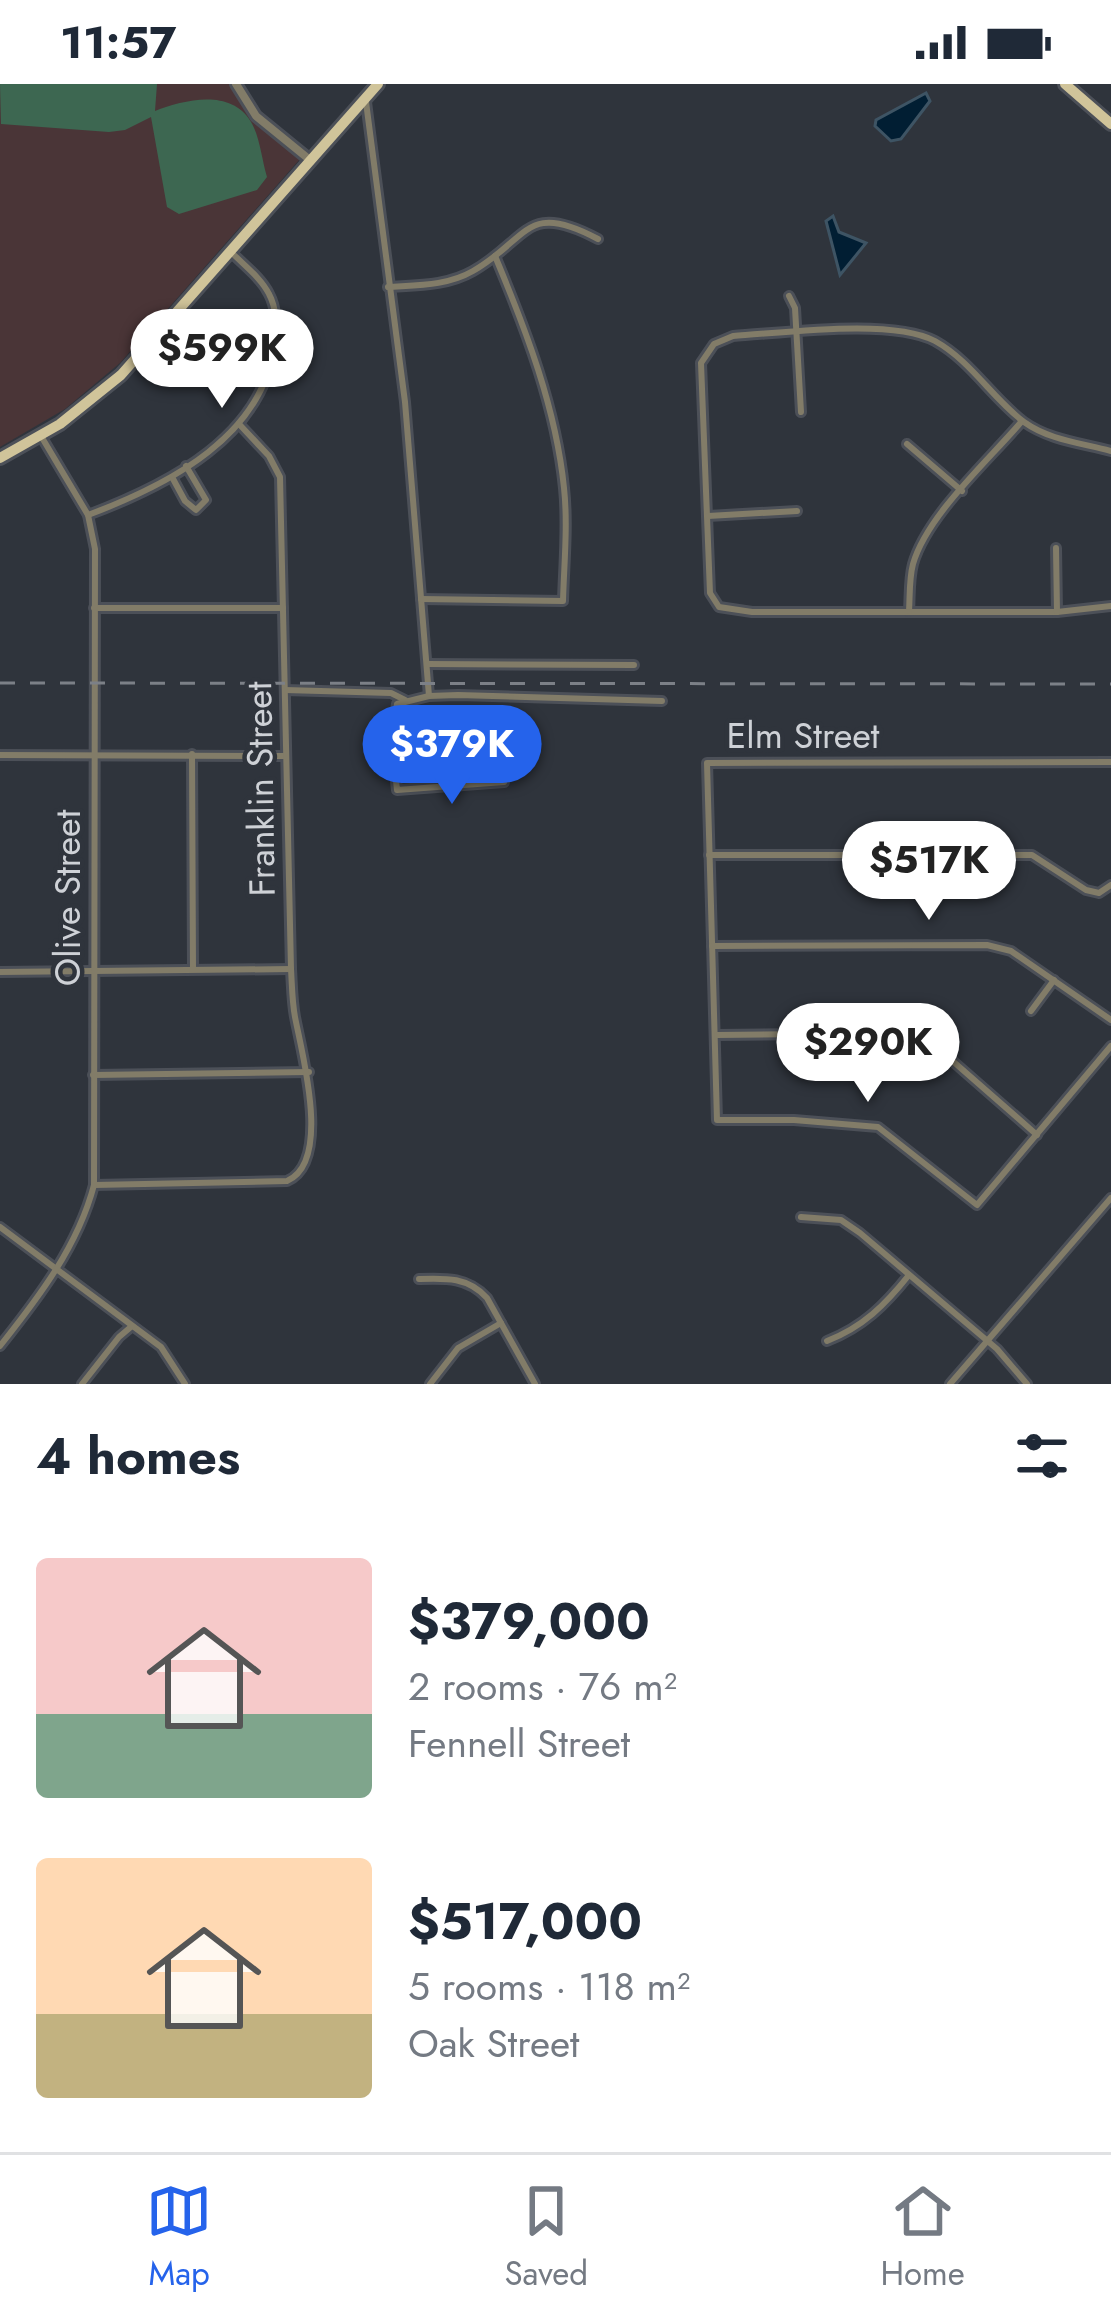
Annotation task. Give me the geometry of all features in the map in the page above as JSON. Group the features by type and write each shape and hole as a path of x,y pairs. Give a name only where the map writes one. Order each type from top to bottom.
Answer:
{"main road":[{"path":"0,458 41,436 121,375 378,84"},
{"path":"1065,84 1109,118"}],"street":[{"path":"236,84 256,116 311,161"},
{"path":"366,98 405,402 429,696"},
{"path":"388,287 458,278 495,256 525,230 559,220 598,239"},
{"path":"88,515 138,497 210,451 239,424 268,377 275,321 266,288 232,253"},
{"path":"421,599 563,601 564,489 555,437 529,337 495,256"},
{"path":"790,296 795,308 801,412"},
{"path":"1111,451 1054,438 1022,421 978,374 933,340 898,330 733,336 714,344 701,363 710,593 718,607 752,612 1057,612 1111,606"},
{"path":"909,611 911,576 920,547 941,512 1022,421"},
{"name":"Franklin Street","path":"94,1185 287,1181 298,1177 309,1155 309,1072 295,1016 291,968 280,477 269,456 239,424"},
{"name":"Olive Street","path":"0,1346 59,1268 87,1211 94,1185 95,549 88,515 41,436"},
{"path":"907,444 962,491"},
{"path":"172,477 185,501 196,510 206,500 186,466"},
{"path":"708,516 797,511"},
{"path":"1057,548 1057,612"},
{"path":"93,608 283,608"},
{"path":"428,664 634,664"},
{"path":"285,690 391,693 405,700"},
{"path":"504,782 398,790 393,716 397,704 429,696 662,701"},
{"path":"192,754 194,968"},
{"path":"0,755 286,756"},
{"name":"Elm Street","path":"1037,1135 977,1205 878,1127 717,1120 707,763 1111,762"},
{"path":"710,856 1031,855 1087,890 1099,893 1111,885"},
{"path":"712,946 987,946 1011,951 1111,1020"},
{"path":"0,972 291,968"},
{"path":"1031,1011 1054,980"},
{"path":"717,1035 909,1034 932,1042 1037,1135 1111,1046"},
{"path":"93,1075 309,1072"},
{"path":"950,1384 1111,1198"},
{"path":"801,1217 842,1220 986,1340 1027,1384"},
{"path":"0,1227 161,1347 184,1384"},
{"path":"827,1341 869,1319 908,1275"},
{"path":"419,1279 469,1282 487,1298 535,1384"},
{"path":"430,1384 458,1348 501,1323"},
{"path":"82,1384 132,1326"}],"shaded area":[{"path":"0,84 229,84 250,118 300,159 120,363 65,409 0,447"}],"green space":[{"path":"0,84 157,84 155,111 193,101 232,104 254,128 267,177 257,190 179,214 167,207 151,117 109,132 1,124"}],"water":[{"path":"926,93 930,101 901,139 891,141 875,126 876,120"},
{"path":"833,216 839,232 866,243 840,275 826,221"}],"railway":[{"path":"0,683 1111,684"}]}
